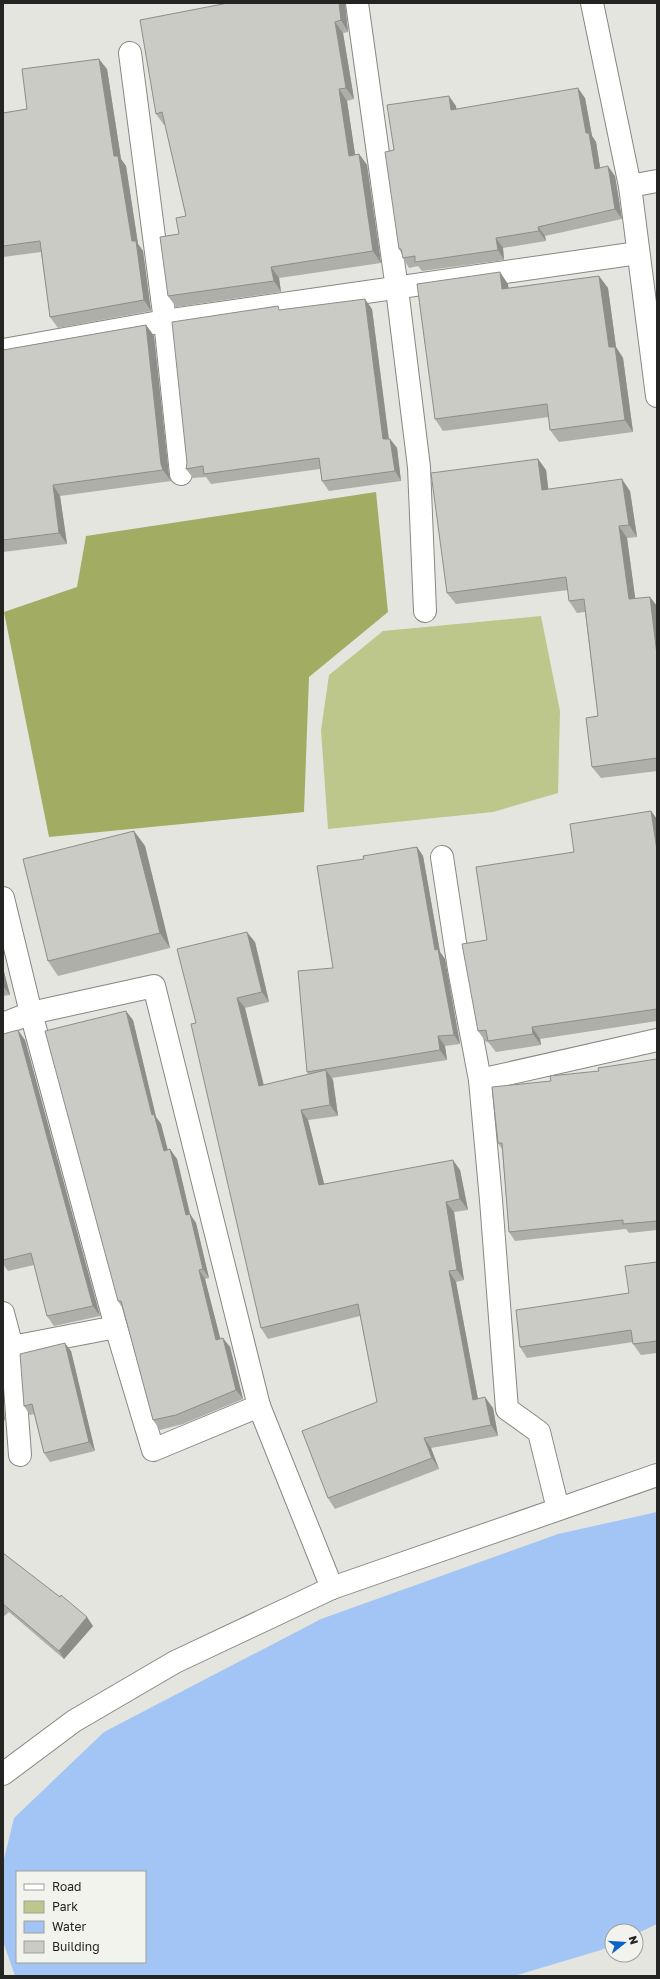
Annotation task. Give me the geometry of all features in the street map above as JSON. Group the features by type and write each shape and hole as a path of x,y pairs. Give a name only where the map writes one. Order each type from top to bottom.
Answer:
{"street":[{"path":"592,3 630,186 657,396"},
{"path":"358,4 397,289 419,468 424,611"},
{"path":"130,53 166,321 181,474"},
{"path":"630,186 657,181"},
{"path":"3,350 166,321 397,289 638,252"},
{"path":"442,857 459,969 480,1080 507,1409 539,1432 558,1509"},
{"path":"3,898 31,1013 116,1327 153,1450 259,1406"},
{"path":"3,1024 31,1013 154,986 259,1406 332,1588"},
{"path":"480,1080 657,1040"},
{"path":"3,1313 12,1347 20,1456"},
{"path":"12,1347 116,1327"},
{"path":"3,1774 74,1722 175,1662 332,1588 657,1475"}],"green space":[{"path":"376,492 388,612 309,677 304,812 49,837 4,612 77,587 86,536"},
{"path":"541,616 560,711 558,793 493,812 328,829 321,730 329,675 383,631"}],"water":[{"path":"657,1512 657,1924 644,1930 644,1923 604,1923 604,1949 601,1950 514,1976 15,1976 3,1941 3,1863 14,1818 104,1732 321,1619 558,1534"}],"building":[{"path":"228,3 339,3 341,20 335,22 346,88 339,89 349,156 359,154 373,251 271,267 274,281 168,296 160,237 179,234 176,218 186,216 162,112 156,114 140,20"},
{"path":"99,59 114,156 118,156 132,241 136,241 144,300 50,317 40,241 3,246 3,113 27,109 22,69"},
{"path":"578,88 586,133 589,133 595,169 608,166 615,209 538,227 539,231 496,238 498,250 415,262 415,256 403,258 401,249 399,249 385,152 394,150 387,105 449,96 451,110"},
{"path":"500,272 502,289 599,276 609,347 615,347 625,420 550,430 547,404 435,419 417,284"},
{"path":"365,299 383,439 390,439 395,471 322,481 319,458 204,474 203,466 186,469 187,463 172,322 278,306 279,310"},
{"path":"146,325 161,464 163,470 53,485 59,533 3,540 3,350"},
{"path":"538,459 542,490 622,479 629,525 619,526 629,599 650,597 657,655 657,758 592,767 586,718 598,716 584,599 569,601 566,577 447,593 431,473"},
{"path":"651,811 657,850 657,1009 532,1027 533,1034 488,1041 486,1030 478,1031 462,944 487,940 476,867 574,852 570,824"},
{"path":"134,831 160,933 48,961 23,859"},
{"path":"417,847 435,950 438,949 454,1035 438,1036 440,1050 307,1072 298,971 333,968 317,866 364,859 363,856"},
{"path":"247,932 262,992 237,998 259,1086 326,1070 330,1105 301,1110 319,1185 453,1160 460,1199 446,1202 457,1270 449,1271 473,1400 485,1397 491,1425 424,1438 432,1458 328,1498 302,1431 377,1402 358,1304 261,1328 191,1024 196,1023 177,949"},
{"path":"126,1011 152,1115 154,1114 164,1151 170,1149 186,1215 190,1214 203,1269 199,1270 216,1340 223,1338 236,1390 176,1415 153,1420 121,1301 118,1301 45,1031"},
{"path":"18,1030 93,1306 47,1316 31,1253 3,1260 3,1034"},
{"path":"657,1059 657,1221 623,1224 623,1220 509,1232 502,1143 498,1143 492,1087 551,1081 550,1076 599,1071 598,1068"},
{"path":"657,1262 657,1341 633,1344 631,1330 520,1347 516,1310 629,1293 625,1266"},
{"path":"65,1343 89,1442 44,1453 32,1404 24,1406 20,1354"},
{"path":"3,1553 60,1597 61,1595 87,1617 59,1651 3,1604"}]}
